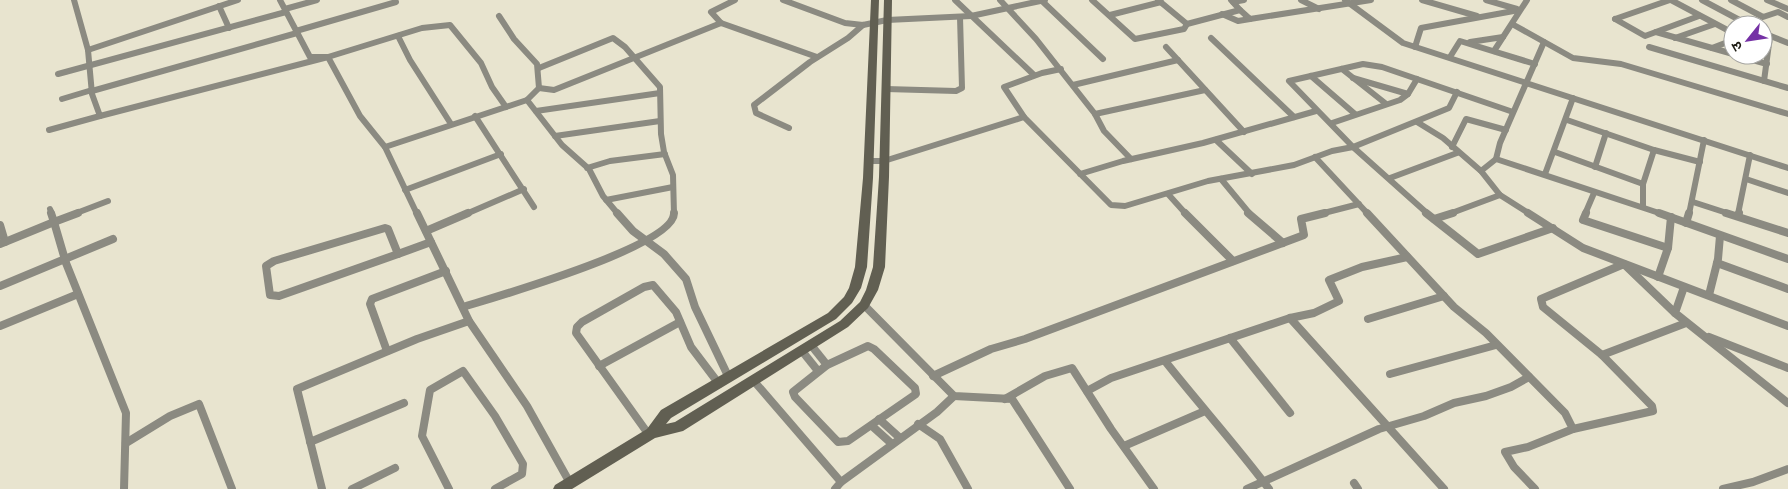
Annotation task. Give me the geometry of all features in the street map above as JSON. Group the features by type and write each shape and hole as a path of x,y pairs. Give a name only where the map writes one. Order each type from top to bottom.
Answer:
{"street":[{"path":"74,0 88,50 91,64 92,90 100,116"},
{"path":"88,50 238,0"},
{"path":"280,0 310,57 328,57"},
{"path":"58,74 229,28 318,0"},
{"path":"735,0 711,12 721,24 817,57"},
{"path":"783,0 845,24 863,25 887,20 971,16 1043,0 1103,59"},
{"path":"650,434 666,414 832,316 848,300 855,288 861,267 875,0"},
{"path":"328,57 360,116 385,147 469,321 527,406 565,486 650,434 678,427 844,324 864,305 872,290 879,267 888,0"},
{"path":"955,0 1034,75"},
{"path":"1000,0 1061,69 1104,131 1131,159"},
{"path":"1092,0 1110,14 1135,39 1184,29 1186,24 1240,10"},
{"path":"1232,1 1244,0"},
{"path":"1301,0 1319,9"},
{"path":"1345,0 1402,43 1788,168"},
{"path":"1222,14 1238,21 1371,0"},
{"path":"1422,0 1479,17"},
{"path":"1486,0 1519,10"},
{"path":"1494,51 1527,0"},
{"path":"1699,16 1645,36 1615,19 1671,0 1723,28"},
{"path":"1702,0 1730,15"},
{"path":"1731,0 1763,17 1788,10 1767,0"},
{"path":"1110,14 1159,1 1186,24"},
{"path":"1232,1 1250,19"},
{"path":"62,99 396,2"},
{"path":"219,6 229,28"},
{"path":"1415,47 1422,28 1519,10"},
{"path":"1778,12 1788,17"},
{"path":"385,147 527,100 539,88 541,71 533,56 515,40 499,16"},
{"path":"886,89 956,91 962,88 960,17"},
{"path":"539,88 554,90 721,24"},
{"path":"1512,24 1573,58 1621,64 1788,114"},
{"path":"1676,38 1716,24"},
{"path":"50,130 328,57 422,28 450,25 481,63 492,87 506,107"},
{"path":"789,128 756,113 754,105 840,41 852,37 863,25"},
{"path":"1655,32 1723,52"},
{"path":"398,36 410,60 451,124"},
{"path":"1468,43 1503,37"},
{"path":"1773,37 1788,43"},
{"path":"463,307 590,266 615,256 644,238 667,227 674,217 673,175 665,154 660,121 660,87 634,58 613,38 539,68"},
{"path":"1211,38 1242,65 1294,117"},
{"path":"1450,57 1458,42 1468,43 1535,64"},
{"path":"1481,171 1496,159 1513,112 1528,83 1544,42"},
{"path":"1712,48 1723,44"},
{"path":"1166,47 1244,132"},
{"path":"1649,47 1788,88"},
{"path":"1073,85 1178,60"},
{"path":"1513,112 1382,67 1363,64 1293,80 1289,83 1316,111 1332,123 1353,147 1434,219 1478,254 1553,228"},
{"path":"1764,81 1767,65"},
{"path":"1061,69 1034,75 1004,87 1024,117 1111,205 1117,207 1221,179 1294,165 1314,157 1353,147 1449,108 1457,92"},
{"path":"1342,69 1385,104"},
{"path":"1311,76 1355,114"},
{"path":"1353,78 1408,94"},
{"path":"1332,123 1400,100 1408,94 1417,79"},
{"path":"1094,114 1112,112 1205,90"},
{"path":"536,112 660,93"},
{"path":"1545,174 1574,98"},
{"path":"527,100 555,136 587,168 606,200 633,231 664,254 686,278 695,307 724,381"},
{"path":"1080,174 1131,159 1216,140 1316,111"},
{"path":"475,116 502,154 534,207"},
{"path":"868,161 884,161 958,136 1024,117"},
{"path":"1390,178 1454,150 1466,119 1506,130"},
{"path":"1567,120 1654,150 1700,162"},
{"path":"555,136 660,121"},
{"path":"1417,122 1443,138 1454,150 1481,171 1500,195 1583,248 1788,326"},
{"path":"1595,167 1606,133"},
{"path":"1216,140 1252,174"},
{"path":"1686,223 1693,202 1694,188 1699,177 1704,140"},
{"path":"1642,207 1643,184 1654,150"},
{"path":"1554,152 1643,184"},
{"path":"406,190 502,154"},
{"path":"587,168 610,161 665,154"},
{"path":"1738,216 1750,155"},
{"path":"1314,157 1454,307 1486,333 1565,413 1573,429"},
{"path":"1496,159 1545,174 1594,193 1642,207 1788,259"},
{"path":"1221,179 1244,209 1284,243"},
{"path":"1746,179 1788,194"},
{"path":"606,200 673,187"},
{"path":"426,231 524,189"},
{"path":"1594,193 1583,220 1668,248"},
{"path":"1168,194 1189,220 1215,241 1233,261"},
{"path":"1434,219 1494,199 1500,195"},
{"path":"0,225 2,243 108,201"},
{"path":"1693,202 1788,233"},
{"path":"934,376 990,349 1025,338 1304,235 1301,219 1359,204"},
{"path":"50,209 65,260 126,414 124,489"},
{"path":"1658,277 1668,248 1671,218"},
{"path":"398,254 388,229 385,228 274,261 266,266 270,295 273,298 398,254 431,242"},
{"path":"1709,295 1720,236"},
{"path":"0,286 113,239"},
{"path":"1086,391 1111,378 1290,318 1314,313 1339,301 1329,280 1362,267 1407,257"},
{"path":"1716,262 1788,289"},
{"path":"1624,264 1686,323 1788,403"},
{"path":"1535,489 1514,467 1505,452 1528,447 1573,429 1653,411 1652,406 1602,354 1543,307 1541,299 1624,264"},
{"path":"386,351 370,304 372,299 446,271"},
{"path":"650,434 576,333 577,327 644,287 653,285 665,296 680,322 691,347 724,381"},
{"path":"1675,313 1684,287"},
{"path":"0,326 78,294"},
{"path":"1368,319 1444,296"},
{"path":"864,305 954,396 1012,399 1070,489"},
{"path":"1290,318 1312,337 1363,401 1389,427 1444,489"},
{"path":"322,489 298,404 297,389 386,351 469,321"},
{"path":"599,366 680,322"},
{"path":"1602,354 1686,323"},
{"path":"1698,333 1788,368"},
{"path":"1230,338 1290,413"},
{"path":"1390,374 1409,366 1496,345"},
{"path":"868,346 874,349 915,388 916,394 848,441 838,442 795,398 793,392 818,371 860,347 868,346"},
{"path":"806,348 827,365"},
{"path":"806,348 818,371"},
{"path":"1165,360 1219,429 1243,454 1267,485"},
{"path":"1005,399 1045,376 1072,368 1154,489"},
{"path":"449,489 422,436 430,390 463,371 495,416 523,464 522,474 495,489"},
{"path":"1247,489 1267,485 1304,462 1389,427 1424,416 1454,403 1486,396 1511,387 1529,377"},
{"path":"754,380 838,486 918,424 937,412 954,396"},
{"path":"310,442 404,403"},
{"path":"126,443 170,416 199,404 232,489"},
{"path":"1124,446 1205,411"},
{"path":"880,419 900,438"},
{"path":"918,424 940,439 968,489"},
{"path":"872,426 892,444"},
{"path":"352,489 395,468"},
{"path":"1723,489 1753,482 1788,469"}]}
